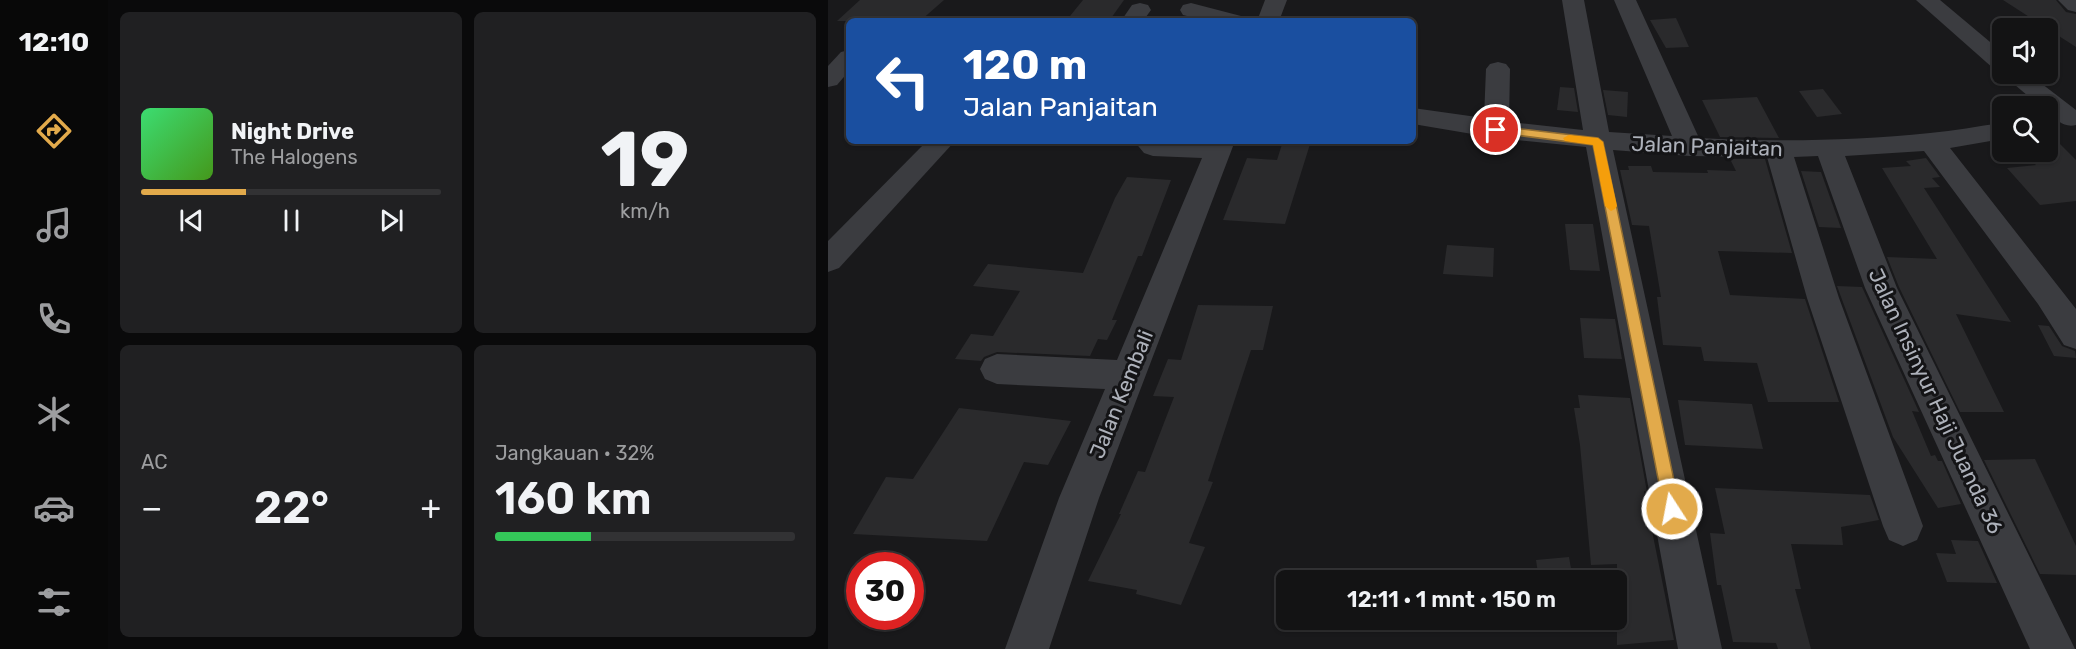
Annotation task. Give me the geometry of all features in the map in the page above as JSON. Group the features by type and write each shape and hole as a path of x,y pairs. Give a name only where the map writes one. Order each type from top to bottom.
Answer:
{"street":[{"path":"1269,18 1276,0"},
{"path":"1573,0 1598,142 1700,649"},
{"path":"1625,0 1690,147"},
{"path":"1927,0 1992,55"},
{"path":"2069,0 2076,5"},
{"path":"1191,10 1222,18"},
{"path":"828,45 846,48"},
{"path":"828,80 846,60"},
{"path":"1496,130 1498,69"},
{"path":"2025,84 2064,119"},
{"name":"Jalan Panjaitan","path":"1416,117 1496,130 1598,142 1690,147 1829,148 1932,143 1992,133"},
{"path":"1932,143 2049,295 2076,334"},
{"path":"828,260 939,144"},
{"path":"1150,144 1153,147 1220,146"},
{"name":"Jalan Kembali","path":"1027,649 1079,498 1220,146"},
{"path":"1778,148 1823,298 1903,526"},
{"name":"Jalan Insinyur Haji Juanda 36","path":"1829,148 1881,288 2053,649"},
{"path":"997,369 1129,375"}],"building":[{"path":"860,0 944,0 923,18 846,18 846,21 837,21"},
{"path":"1083,0 1124,0 1111,18 1068,18"},
{"path":"2003,0 2056,0 2066,12 2076,14 2076,47 2058,35 2058,18 2031,18"},
{"path":"1676,18 1689,47 1666,48 1650,20"},
{"path":"1560,87 1574,88 1578,112 1557,110"},
{"path":"1823,89 1842,114 1817,117 1799,91"},
{"path":"1603,90 1628,92 1627,117 1608,115"},
{"path":"1757,97 1779,138 1720,137 1702,100"},
{"path":"2058,142 2076,160 2076,201 2040,205 2007,168 2036,165 2033,162 2058,162"},
{"path":"1282,144 1310,144 1285,224 1223,220 1247,158 1277,160"},
{"path":"1926,158 1940,177 1932,178 1940,187 1924,188 2011,322 1956,314 2004,412 1960,412 1899,287 1887,257 1937,259 1882,168 1911,166 1906,161"},
{"path":"1730,159 1765,159 1792,253 1718,251 1730,295 1805,299 1839,402 1768,402 1757,363 1704,361 1701,347 1663,345 1657,297 1661,297 1649,226 1632,225 1620,170 1629,170 1628,166 1651,166 1653,172 1736,171"},
{"path":"1801,171 1821,172 1841,228 1819,227"},
{"path":"1127,177 1171,180 1142,256 1138,256 1112,320 1117,320 1107,340 1098,339 1090,356 997,352 984,357 981,361 955,359 971,334 993,336 1020,291 973,286 988,264 1083,273 1115,198"},
{"path":"1565,224 1593,224 1600,271 1570,270"},
{"path":"1447,245 1494,248 1493,277 1443,274"},
{"path":"1837,286 1862,287 1919,412 1912,411 1931,456 1935,455 1938,461 1942,461 1961,504 1938,508 1893,437"},
{"path":"1198,305 1273,306 1263,350 1251,350 1208,481 1213,482 1189,543 1205,547 1181,605 1136,594 1137,590 1088,581 1121,514 1119,514 1138,471 1145,472 1174,397 1153,396 1168,359 1181,360"},
{"path":"1580,318 1615,319 1622,359 1584,358"},
{"path":"2038,325 2049,326 2062,346 2075,351 2076,358 2054,356"},
{"path":"1578,395 1630,398 1647,492 1644,491 1674,640 1617,645 1617,630 1627,630 1627,570 1617,570 1617,564 1591,565 1580,445 1574,408 1580,408"},
{"path":"1678,400 1752,404 1763,449 1685,445"},
{"path":"959,408 1071,421 1048,465 1024,462 987,541 853,534 886,477 913,479"},
{"path":"2035,459 2076,546 2076,575 2040,574 1984,460"},
{"path":"1715,488 1870,495 1879,520 1841,527 1843,545 1791,544 1801,589 1795,589 1811,649 1778,649 1776,643 1733,642 1721,585 1717,585 1710,533 1725,534"},
{"path":"1951,540 1978,541 1997,583 1947,582 1936,553 1956,554"},
{"path":"1569,557 1571,570 1538,570 1536,560"}],"slow traffic":[{"path":"1569,138 1598,142 1611,206"}],"route":[{"path":"1496,130 1598,142 1672,509"}]}
